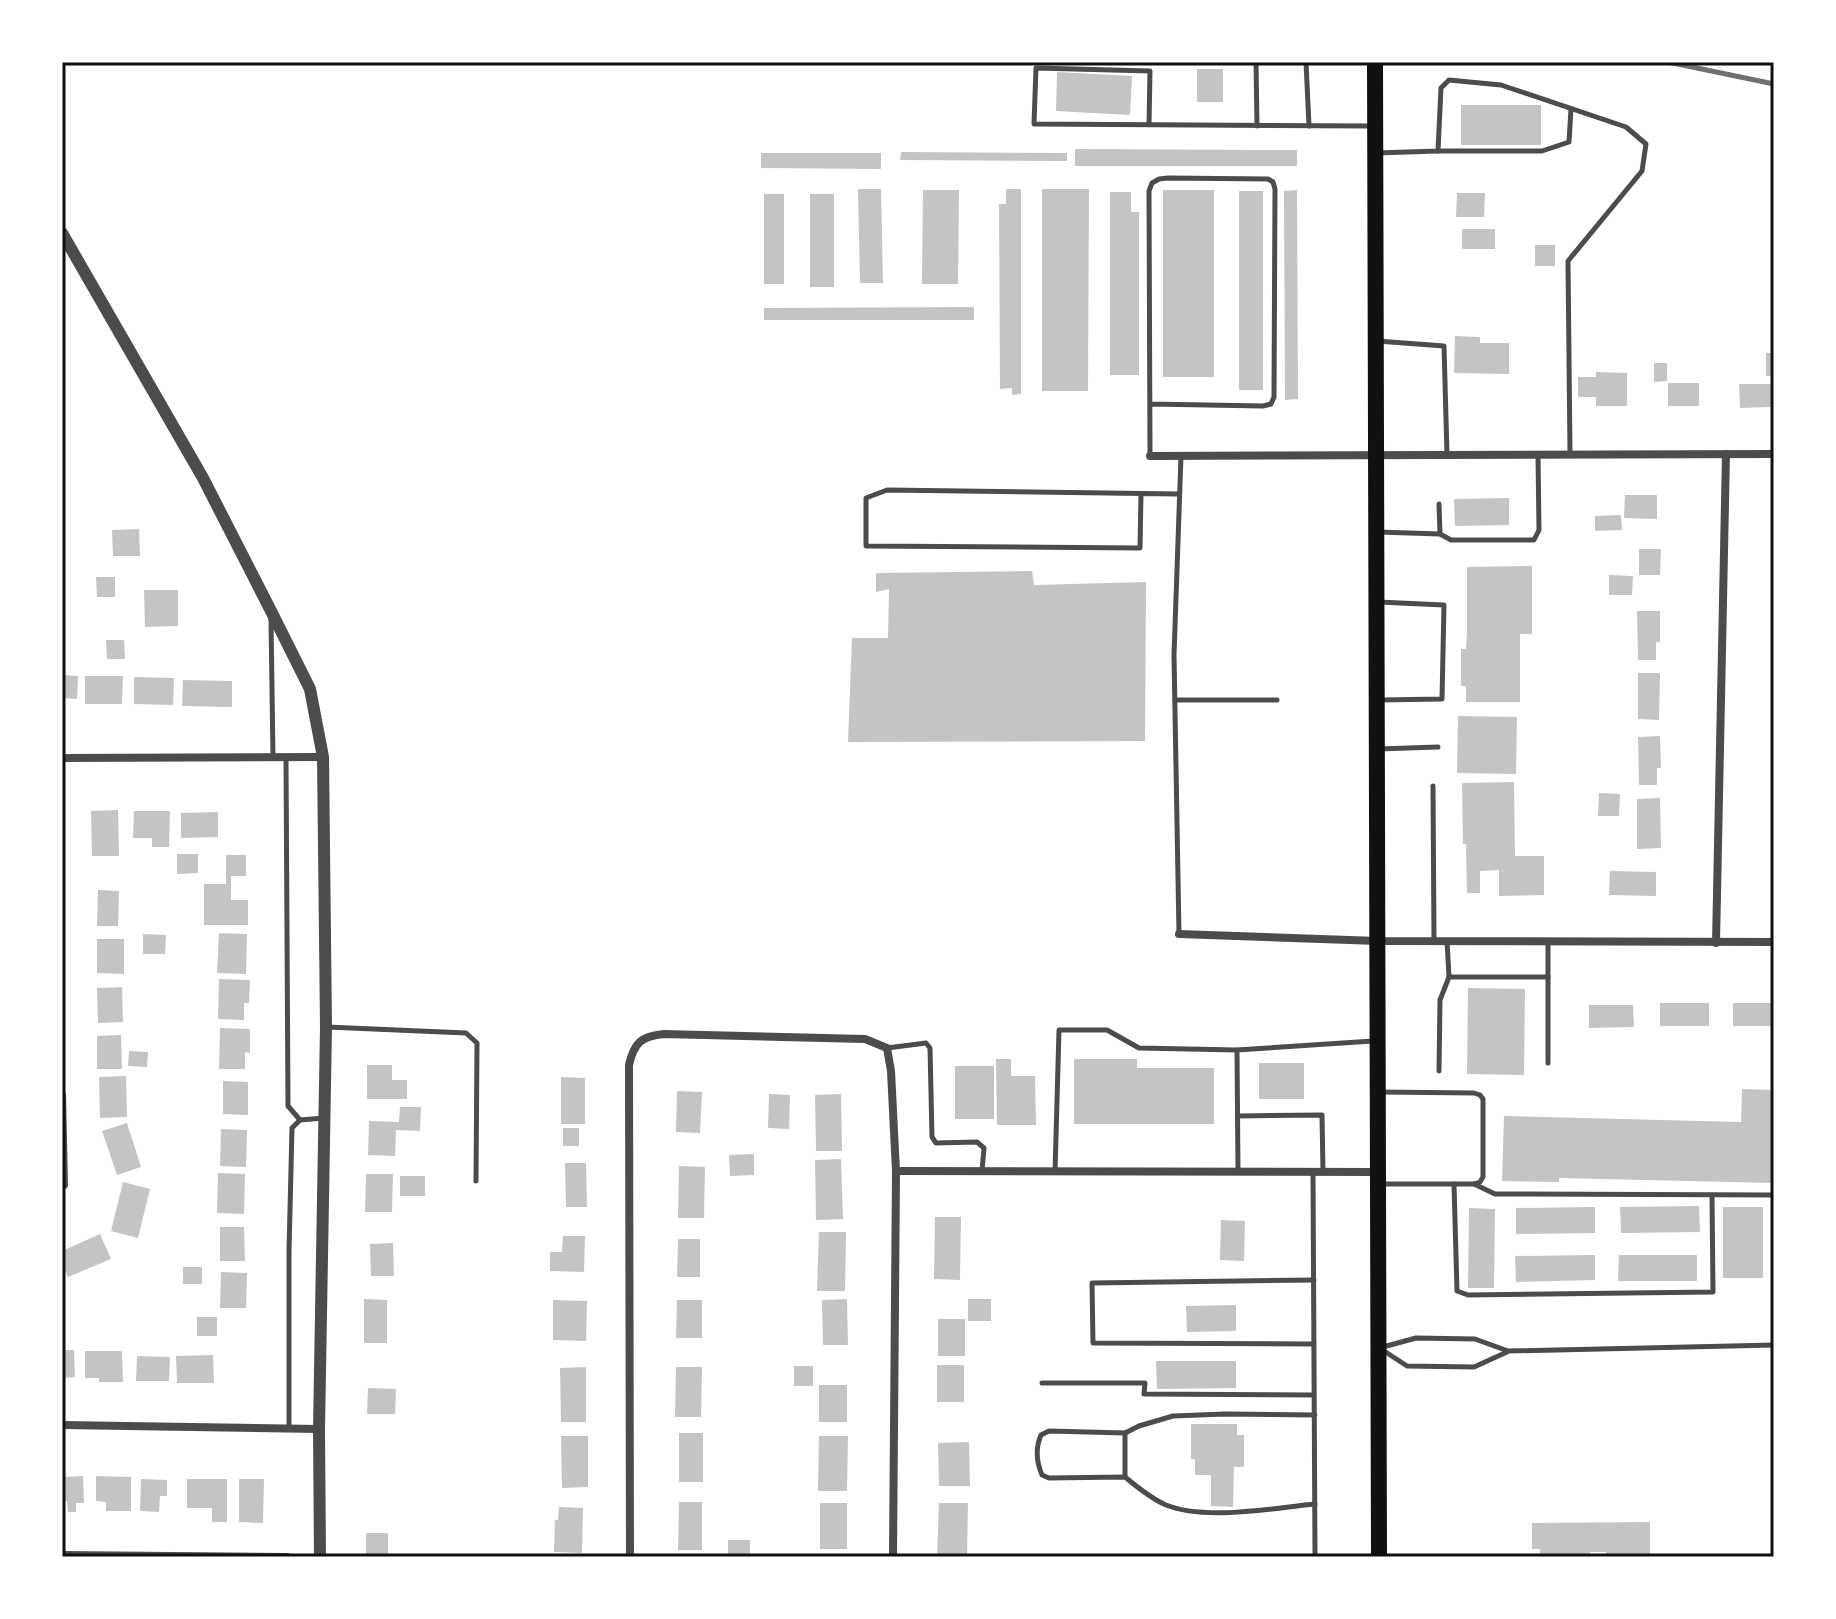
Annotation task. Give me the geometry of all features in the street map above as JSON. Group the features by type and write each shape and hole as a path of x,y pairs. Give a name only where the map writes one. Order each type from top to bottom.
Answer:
{"main road":[{"path":"1375,62 1379,1557"}],"street":[{"path":"62,233 203,478 310,689 323,757 326,1027 319,1429 320,1557"},
{"path":"1716,943 1726,454"},
{"path":"1150,456 1774,454"},
{"path":"62,758 323,757"},
{"path":"1179,934 1378,941 1774,942"},
{"path":"630,1557 629,1065 632,1052 639,1042 650,1035 664,1034 865,1039 887,1048 896,1171 893,1557"},
{"path":"62,1095 64,1185"},
{"path":"896,1171 1323,1172 1378,1178"},
{"path":"62,1425 319,1429"},
{"path":"62,1555 287,1557"}],"lane":[{"path":"1256,62 1257,126"},
{"path":"1306,62 1309,126"},
{"path":"1149,125 1150,71 1036,68 1034,124 1257,126 1375,126"},
{"path":"1438,151 1441,88 1449,80 1501,85 1626,127 1646,144 1642,171 1568,261 1570,455"},
{"path":"1375,153 1542,151 1569,142 1571,109"},
{"path":"1150,404 1271,404 1274,397 1275,189 1268,179 1168,178 1152,183 1149,191 1150,456"},
{"path":"1376,341 1444,346 1447,455"},
{"path":"1377,532 1440,534 1451,540 1534,540 1539,530 1538,455"},
{"path":"1179,934 1174,655 1181,456"},
{"path":"1141,494 1140,548 866,546 866,498 887,490 1179,494"},
{"path":"1439,504 1440,534"},
{"path":"1377,602 1444,605 1442,699 1377,700"},
{"path":"271,611 273,758"},
{"path":"1175,700 1277,700"},
{"path":"1377,749 1438,747"},
{"path":"286,758 288,1106 300,1120"},
{"path":"1433,786 1434,941"},
{"path":"1439,1071 1440,1000 1449,977 1447,941"},
{"path":"1548,942 1548,1063"},
{"path":"1449,977 1548,977"},
{"path":"326,1027 466,1033 477,1043 476,1181"},
{"path":"1055,1172 1059,1030 1107,1030 1139,1048 1237,1050 1378,1040"},
{"path":"887,1048 926,1043 930,1048 932,1137 936,1143 977,1142 984,1148 982,1172"},
{"path":"1237,1050 1238,1172"},
{"path":"1378,1092 1474,1093 1483,1099 1483,1177 1480,1182 1454,1184 1378,1178"},
{"path":"1238,1116 1322,1115 1323,1172"},
{"path":"289,1428 292,1128 300,1120 325,1118"},
{"path":"1313,1172 1315,1557"},
{"path":"1454,1184 1457,1291 1468,1295 1713,1292 1712,1195"},
{"path":"1474,1184 1495,1194 1774,1195"},
{"path":"1314,1280 1092,1283 1093,1343 1314,1344"},
{"path":"1379,1348 1416,1338 1475,1339 1508,1351 1774,1345"},
{"path":"1379,1348 1407,1366 1474,1367 1508,1351"},
{"path":"1042,1383 1145,1383 1144,1394 1314,1395"},
{"path":"1315,1415 1173,1416 1125,1433 1049,1431 1041,1435 1037,1445 1037,1463 1042,1475 1049,1478 1125,1477 1166,1505 1198,1512 1235,1512 1315,1504"},
{"path":"1125,1433 1125,1477"}],"building":[{"path":"1197,69 1223,69 1223,102 1197,102"},
{"path":"1057,72 1132,76 1130,115 1056,111"},
{"path":"1461,105 1541,105 1541,145 1461,145"},
{"path":"1075,149 1297,150 1297,166 1075,166"},
{"path":"901,152 1067,153 1067,161 900,160"},
{"path":"761,153 881,153 881,169 761,168"},
{"path":"858,189 881,189 883,283 860,283"},
{"path":"1006,189 1021,189 1021,394 1012,395 1012,388 1000,389 999,204 1006,204"},
{"path":"1042,189 1089,189 1088,391 1042,391"},
{"path":"923,190 959,190 958,284 922,284"},
{"path":"1163,190 1214,190 1214,377 1163,377"},
{"path":"1297,190 1298,399 1285,400 1284,191"},
{"path":"1239,191 1263,191 1263,390 1239,390"},
{"path":"1110,192 1131,192 1131,212 1139,212 1139,375 1110,375"},
{"path":"1457,193 1485,193 1484,217 1456,217"},
{"path":"764,194 784,194 784,284 764,284"},
{"path":"810,194 834,194 834,287 810,287"},
{"path":"1462,229 1495,229 1495,249 1462,249"},
{"path":"1535,245 1555,245 1555,266 1535,266"},
{"path":"974,307 974,320 764,320 764,308"},
{"path":"1455,336 1480,337 1480,343 1509,343 1509,374 1454,373"},
{"path":"1766,353 1774,353 1774,376 1766,376"},
{"path":"1654,363 1667,363 1667,381 1654,382"},
{"path":"1596,372 1627,373 1627,406 1596,406 1596,397 1578,397 1578,377 1596,377"},
{"path":"1668,383 1699,383 1699,406 1668,406"},
{"path":"1739,384 1771,384 1771,407 1740,408"},
{"path":"1625,495 1657,495 1657,519 1624,518"},
{"path":"1509,498 1509,525 1455,526 1454,499"},
{"path":"1621,515 1622,530 1595,531 1595,516"},
{"path":"139,529 140,556 113,556 112,530"},
{"path":"1639,549 1661,549 1660,575 1639,575"},
{"path":"1532,566 1532,634 1520,634 1520,702 1466,702 1466,686 1461,686 1461,649 1466,649 1467,567"},
{"path":"1032,571 1034,585 1146,582 1145,741 848,742 852,638 888,638 889,589 876,592 876,573"},
{"path":"1609,575 1633,576 1632,595 1609,595"},
{"path":"96,577 115,577 115,597 97,597"},
{"path":"144,590 178,590 178,626 145,627"},
{"path":"1637,611 1660,611 1660,642 1656,642 1656,660 1638,660"},
{"path":"106,640 124,640 125,659 107,659"},
{"path":"1638,673 1660,673 1659,720 1638,719"},
{"path":"62,675 78,676 77,699 62,698"},
{"path":"85,676 123,676 122,704 85,704"},
{"path":"134,677 174,678 173,705 134,704"},
{"path":"183,680 232,681 232,707 182,706"},
{"path":"1458,716 1517,717 1516,774 1457,773"},
{"path":"1660,736 1661,768 1657,768 1657,785 1639,785 1638,737"},
{"path":"1514,782 1515,856 1544,856 1544,895 1499,896 1499,870 1480,871 1480,893 1467,893 1462,783"},
{"path":"1599,793 1620,794 1619,816 1598,816"},
{"path":"1660,798 1661,848 1637,849 1637,799"},
{"path":"118,810 119,856 92,856 91,811"},
{"path":"134,811 170,811 169,847 152,847 152,838 133,838"},
{"path":"218,812 218,837 181,838 181,813"},
{"path":"177,854 198,854 198,873 177,874"},
{"path":"226,855 246,855 246,876 231,876 231,900 248,900 248,925 204,925 204,884 226,884"},
{"path":"1610,871 1656,872 1656,896 1609,895"},
{"path":"98,890 119,891 118,926 97,926"},
{"path":"219,933 247,934 246,974 217,973"},
{"path":"143,934 166,935 165,954 143,954"},
{"path":"97,939 124,939 124,974 97,973"},
{"path":"219,979 250,980 249,1003 244,1003 244,1020 218,1019"},
{"path":"122,987 123,1022 98,1023 97,988"},
{"path":"1468,988 1525,989 1524,1075 1467,1074"},
{"path":"1660,1003 1709,1003 1709,1026 1660,1026"},
{"path":"1733,1003 1774,1003 1774,1026 1733,1026"},
{"path":"1589,1005 1633,1005 1634,1027 1589,1028"},
{"path":"220,1028 250,1029 250,1053 245,1052 245,1069 219,1069"},
{"path":"121,1035 122,1069 97,1069 97,1036"},
{"path":"129,1051 148,1052 147,1067 128,1066"},
{"path":"996,1059 1011,1059 1011,1076 1035,1076 1036,1125 997,1125"},
{"path":"1074,1059 1137,1059 1137,1068 1214,1068 1214,1124 1074,1124"},
{"path":"1259,1063 1304,1063 1304,1099 1259,1099"},
{"path":"367,1065 392,1065 392,1080 407,1080 407,1099 367,1099"},
{"path":"955,1066 994,1066 994,1119 955,1119"},
{"path":"126,1076 127,1117 100,1118 99,1077"},
{"path":"561,1077 585,1078 585,1124 561,1124"},
{"path":"223,1081 248,1082 248,1115 223,1114"},
{"path":"1742,1089 1774,1090 1774,1183 1559,1178 1559,1182 1502,1181 1504,1116 1741,1122"},
{"path":"677,1091 702,1092 700,1133 676,1132"},
{"path":"769,1094 790,1095 789,1129 768,1128"},
{"path":"841,1094 842,1151 816,1151 815,1095"},
{"path":"400,1107 421,1107 420,1131 396,1130 395,1156 368,1155 369,1121 399,1122"},
{"path":"127,1123 141,1167 117,1175 102,1131"},
{"path":"563,1128 579,1128 579,1146 563,1146"},
{"path":"221,1129 247,1130 246,1167 220,1166"},
{"path":"754,1154 754,1175 730,1176 729,1155"},
{"path":"841,1159 843,1219 816,1220 815,1160"},
{"path":"565,1163 586,1163 587,1207 566,1207"},
{"path":"679,1166 705,1167 704,1218 678,1218"},
{"path":"218,1173 245,1174 244,1214 217,1213"},
{"path":"366,1174 393,1174 392,1212 365,1212"},
{"path":"400,1176 425,1176 425,1196 400,1196"},
{"path":"123,1182 150,1189 138,1238 111,1231"},
{"path":"1699,1206 1700,1232 1621,1233 1620,1207"},
{"path":"1595,1207 1595,1233 1516,1234 1516,1208"},
{"path":"1723,1207 1763,1207 1763,1278 1723,1278"},
{"path":"1469,1208 1495,1209 1494,1288 1468,1288"},
{"path":"935,1217 961,1217 960,1280 934,1279"},
{"path":"1221,1220 1245,1221 1244,1261 1220,1260"},
{"path":"220,1227 244,1227 245,1261 220,1261"},
{"path":"819,1232 846,1232 845,1291 817,1291"},
{"path":"100,1234 111,1259 68,1277 62,1263 62,1251"},
{"path":"563,1236 585,1236 584,1272 550,1271 550,1252 562,1252"},
{"path":"678,1239 700,1239 700,1277 677,1277"},
{"path":"393,1243 394,1276 371,1276 370,1244"},
{"path":"1595,1255 1595,1280 1516,1282 1515,1256"},
{"path":"1619,1255 1697,1255 1697,1281 1618,1281"},
{"path":"183,1267 202,1267 202,1284 183,1284"},
{"path":"221,1272 247,1273 246,1308 220,1308"},
{"path":"364,1299 387,1300 387,1343 364,1343"},
{"path":"847,1299 848,1345 823,1345 822,1300"},
{"path":"968,1299 991,1299 991,1321 968,1321"},
{"path":"553,1300 587,1301 586,1341 553,1340"},
{"path":"677,1300 702,1300 702,1338 676,1338"},
{"path":"1236,1305 1236,1331 1187,1332 1186,1306"},
{"path":"197,1317 217,1317 217,1336 197,1336"},
{"path":"938,1319 965,1319 965,1356 938,1356"},
{"path":"62,1350 74,1350 75,1377 62,1378"},
{"path":"85,1351 122,1351 123,1382 99,1382 99,1378 85,1378"},
{"path":"213,1355 214,1383 177,1383 176,1356"},
{"path":"137,1356 170,1357 169,1381 136,1381"},
{"path":"1156,1361 1236,1361 1236,1388 1157,1389"},
{"path":"937,1365 964,1365 964,1402 937,1402"},
{"path":"794,1366 813,1366 813,1386 794,1386"},
{"path":"586,1367 586,1422 561,1422 560,1368"},
{"path":"676,1367 702,1367 701,1417 675,1417"},
{"path":"819,1385 847,1385 847,1422 819,1422"},
{"path":"368,1388 396,1389 395,1414 367,1414"},
{"path":"1191,1424 1237,1424 1237,1435 1244,1435 1244,1467 1234,1467 1233,1507 1211,1506 1211,1475 1195,1475 1195,1459 1191,1459"},
{"path":"679,1433 703,1433 703,1482 679,1482"},
{"path":"561,1436 588,1436 588,1487 562,1488"},
{"path":"819,1436 848,1436 847,1491 818,1491"},
{"path":"969,1442 970,1486 939,1486 938,1443"},
{"path":"83,1476 84,1503 76,1503 76,1512 68,1512 67,1501 62,1501 62,1477"},
{"path":"96,1476 131,1477 131,1511 106,1511 106,1502 96,1501"},
{"path":"141,1479 167,1480 167,1496 160,1496 159,1512 140,1511"},
{"path":"187,1479 227,1479 227,1522 212,1522 212,1508 187,1508"},
{"path":"239,1479 264,1479 263,1523 239,1522"},
{"path":"679,1502 702,1502 702,1550 678,1550"},
{"path":"820,1503 847,1503 847,1549 820,1549"},
{"path":"939,1503 968,1503 967,1557 937,1557"},
{"path":"559,1507 583,1508 582,1553 554,1552 555,1520 558,1520"},
{"path":"1650,1522 1650,1557 1606,1557 1606,1552 1590,1552 1590,1557 1540,1557 1540,1549 1532,1549 1532,1523"},
{"path":"366,1533 388,1533 388,1557 366,1557"},
{"path":"728,1540 750,1540 750,1557 728,1557"}],"railway":[{"path":"1668,62 1774,84"}]}
